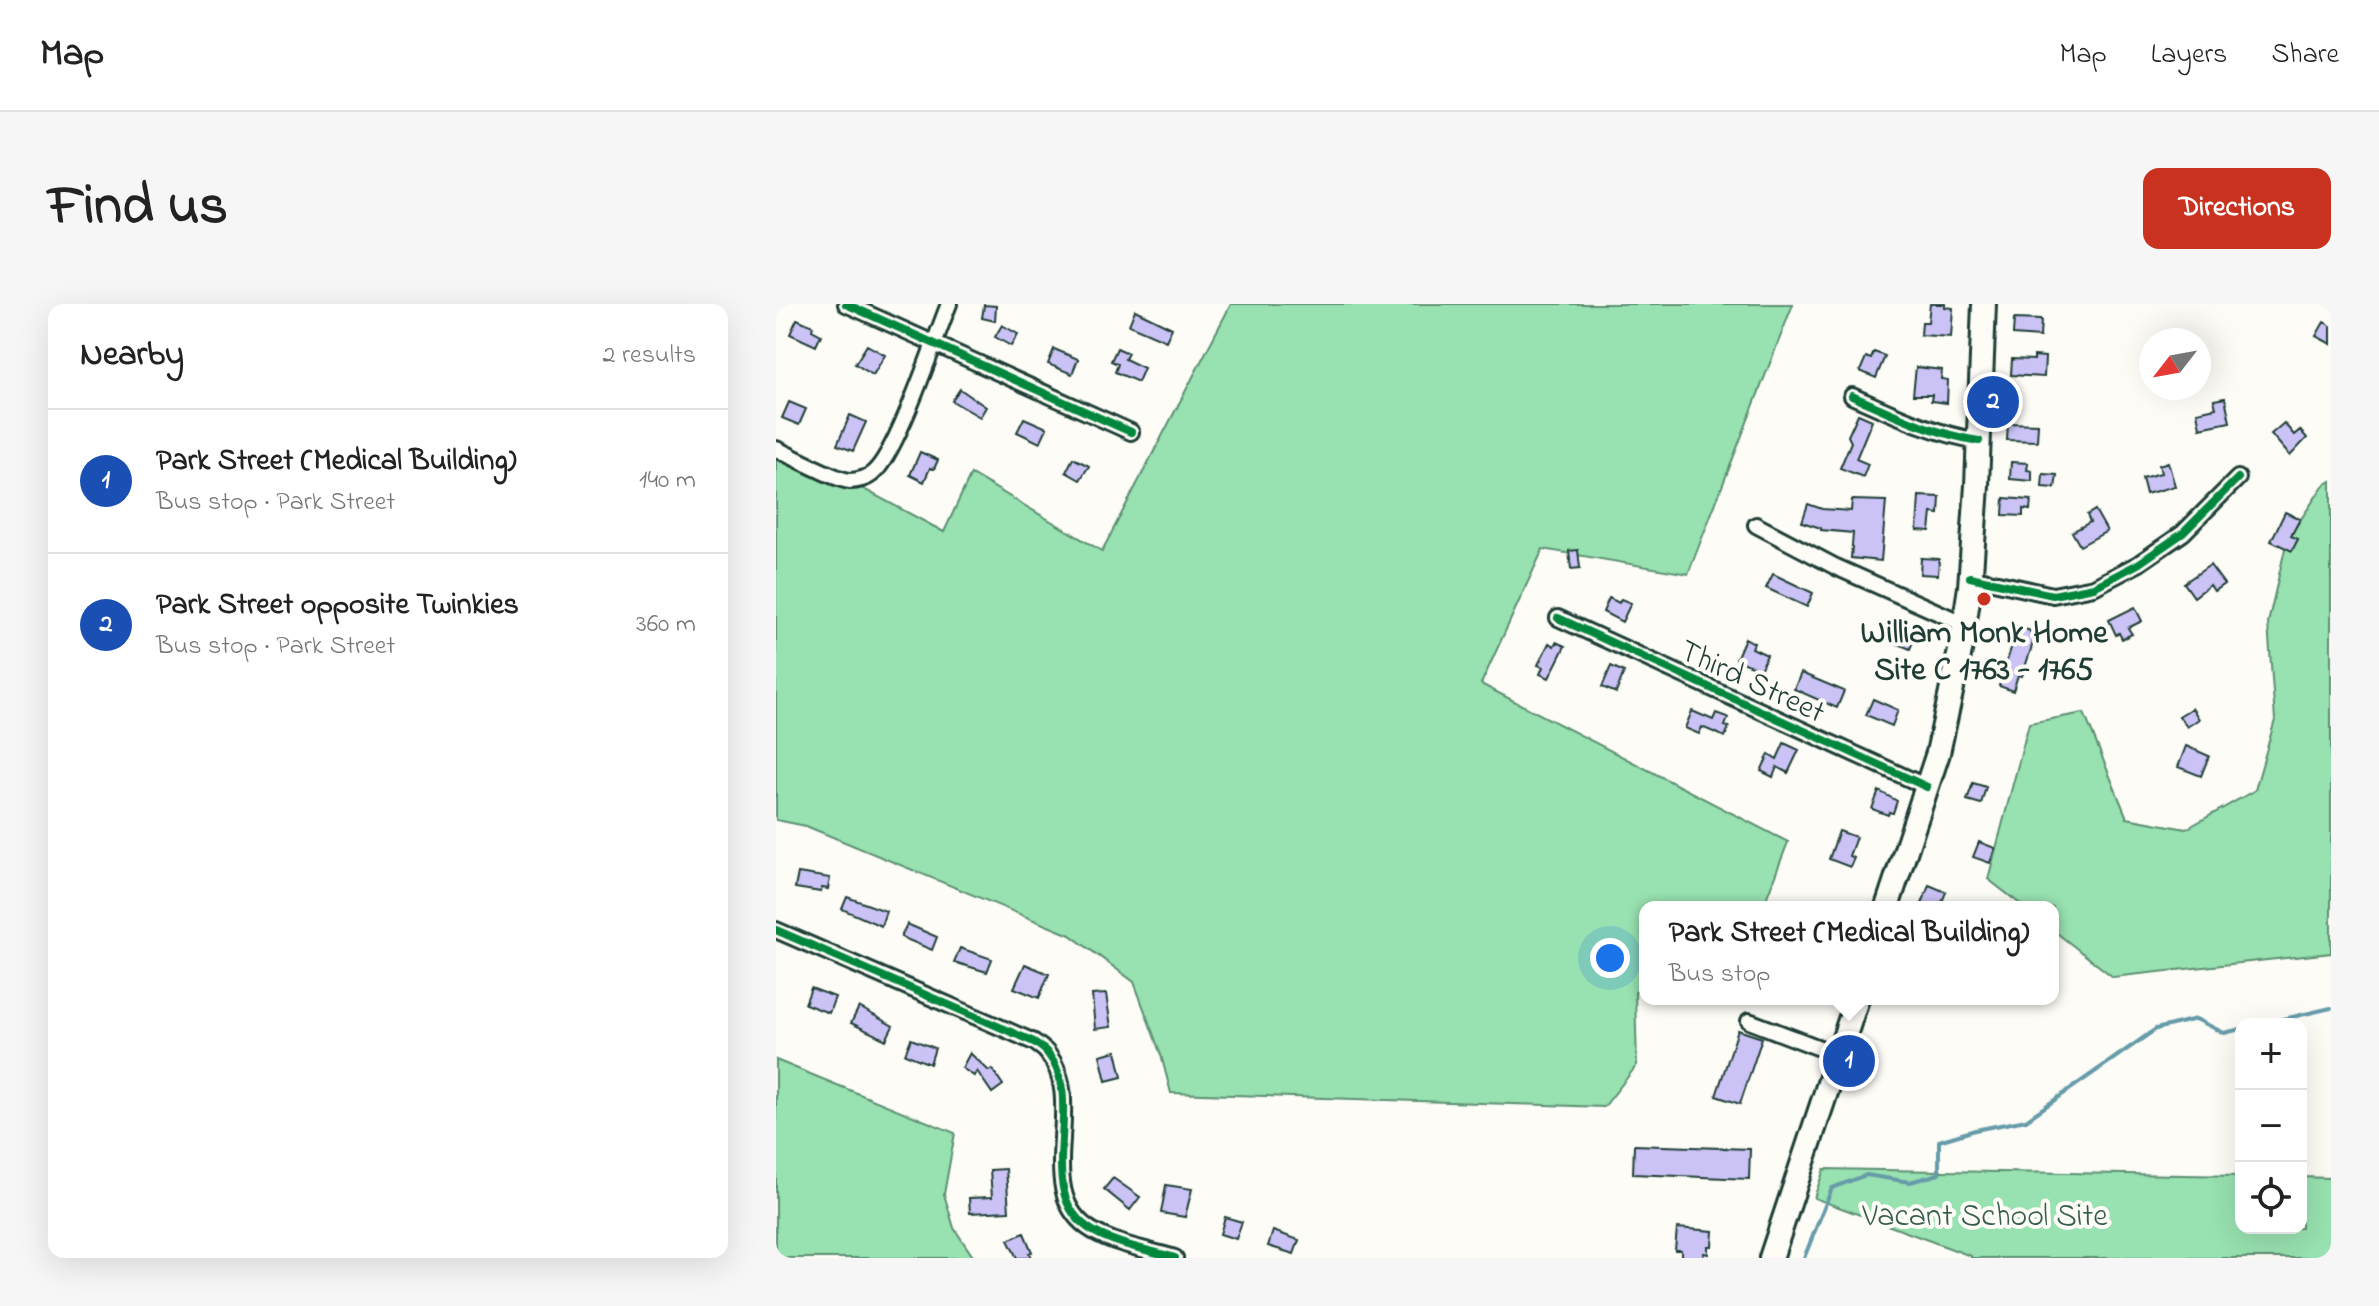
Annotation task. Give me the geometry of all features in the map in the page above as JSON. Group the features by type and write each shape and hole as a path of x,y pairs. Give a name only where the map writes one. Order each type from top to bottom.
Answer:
{"main road":[{"path":"1889,901 1927,787 1954,683 1964,624 1979,441 1984,304"},
{"path":"1771,1258 1855,1005"}],"street":[{"path":"846,304 1131,432"},
{"path":"776,449 848,481 875,472 908,409 949,304"},
{"path":"1852,396 1914,424 1958,438 1979,441"},
{"path":"1970,577 2053,595 2094,587 2138,564 2183,533 2238,478"},
{"path":"1756,525 1836,567 1964,624"},
{"name":"Third Street","path":"1558,618 1927,787"},
{"path":"776,930 1034,1042 1049,1055 1061,1086 1062,1185 1074,1214 1095,1233 1175,1258"},
{"path":"1749,1021 1838,1055"}],"green space":[{"path":"1231,304 1793,304 1688,574 1543,549 1481,684 1788,842 1765,901 1639,901 1639,991 1635,992 1637,1065 1604,1107 1171,1093 1161,1055 1134,982 1070,935 806,826 776,820 776,442 944,532 971,474 1102,551"},
{"path":"2331,481 2331,953 2113,977 2059,935 2059,901 2016,901 1988,879 2029,723 2084,713 2127,818 2186,829 2255,790 2275,720 2268,623 2287,540 2323,486"},
{"path":"776,1060 955,1133 944,1194 954,1228 974,1258 776,1258"},
{"name":"Vacant School Site","path":"1824,1169 2235,1176 2235,1234 2307,1234 2307,1177 2331,1178 2331,1258 1971,1258 1814,1198"}],"building":[{"path":"1930,304 1945,304 1945,307 1953,308 1951,337 1921,335 1922,322 1928,322"},
{"path":"984,305 996,306 995,321 982,318"},
{"path":"1135,310 1172,328 1166,341 1129,325"},
{"path":"797,319 813,326 812,330 821,335 816,346 790,334"},
{"path":"2014,319 2041,320 2040,337 2013,335"},
{"path":"2324,322 2331,326 2331,344 2316,336"},
{"path":"1002,325 1018,334 1011,346 995,337"},
{"path":"867,345 885,355 873,375 855,364"},
{"path":"1117,348 1128,353 1125,359 1144,368 1138,382 1115,372 1118,364 1111,361"},
{"path":"1054,349 1078,359 1072,374 1048,364"},
{"path":"1874,352 1885,356 1876,378 1860,371 1866,357 1871,359"},
{"path":"2034,356 2045,357 2044,377 2011,375 2012,359 2034,360"},
{"path":"1916,367 1942,370 1941,379 1948,380 1947,403 1931,401 1932,395 1913,395"},
{"path":"960,389 986,407 980,417 952,401"},
{"path":"2225,398 2230,422 2200,428 2197,412 2216,408 2214,400"},
{"path":"789,402 806,409 799,425 782,418"},
{"path":"1858,414 1872,420 1856,459 1868,464 1863,477 1840,468 1851,442 1848,436"},
{"path":"850,415 866,422 853,451 837,445"},
{"path":"1024,418 1047,428 1040,443 1017,432"},
{"path":"2008,423 2038,424 2037,441 2007,440"},
{"path":"2284,423 2294,435 2300,430 2307,438 2290,456 2271,434"},
{"path":"920,452 938,460 934,469 930,468 924,482 910,475"},
{"path":"1073,458 1089,466 1080,480 1066,472"},
{"path":"2011,462 2028,463 2027,470 2032,471 2032,481 2010,479"},
{"path":"2168,462 2175,486 2146,494 2142,478 2161,473 2159,465"},
{"path":"2043,474 2057,475 2055,488 2042,487"},
{"path":"1919,496 1940,497 1939,514 1932,513 1930,531 1917,530"},
{"path":"2004,498 2031,500 2030,510 2023,509 2023,516 2003,515"},
{"path":"1852,500 1886,501 1881,561 1851,558 1853,533 1821,530 1802,522 1808,504 1822,509 1851,511"},
{"path":"2095,510 2107,531 2080,546 2072,532 2090,522 2087,515"},
{"path":"2285,512 2300,519 2291,536 2298,539 2292,551 2271,541"},
{"path":"1578,550 1580,568 1571,569 1569,551"},
{"path":"1921,558 1939,559 1938,575 1920,574"},
{"path":"2210,565 2224,584 2214,591 2210,585 2194,597 2184,583"},
{"path":"1773,574 1813,593 1807,607 1766,588"},
{"path":"1609,598 1619,603 1621,599 1631,603 1622,622 1603,612"},
{"path":"2135,607 2142,621 2128,628 2132,634 2122,639 2119,633 2116,635 2109,620"},
{"path":"1894,622 1917,632 1910,649 1886,639"},
{"path":"2010,625 2031,631 2030,635 2035,637 2022,676 2018,675 2013,691 1999,686 2013,642 2005,640"},
{"path":"1745,638 1754,643 1752,648 1767,655 1760,670 1736,659"},
{"path":"1556,642 1565,646 1549,678 1540,674 1543,667 1538,665 1549,643 1554,646"},
{"path":"1611,666 1624,672 1616,693 1602,687"},
{"path":"1801,673 1844,691 1837,708 1794,689"},
{"path":"1873,699 1898,710 1892,726 1866,715"},
{"path":"2192,708 2199,719 2187,727 2179,716"},
{"path":"1692,711 1713,720 1716,713 1727,717 1725,726 1729,727 1725,737 1702,727 1699,734 1685,728"},
{"path":"1784,743 1799,750 1788,773 1777,767 1773,777 1761,771 1769,754 1777,759"},
{"path":"2186,746 2209,756 2201,776 2178,767"},
{"path":"1973,783 1986,787 1981,804 1967,800"},
{"path":"1879,791 1897,801 1893,813 1889,812 1888,815 1872,809"},
{"path":"1839,831 1856,837 1849,856 1854,858 1850,867 1829,859"},
{"path":"1979,842 1995,848 1990,863 1973,857"},
{"path":"798,873 830,878 828,889 822,888 821,892 795,888"},
{"path":"1929,885 1946,892 1942,901 1923,901"},
{"path":"847,897 886,911 881,926 842,909"},
{"path":"907,924 937,937 932,950 901,937"},
{"path":"960,948 992,959 987,972 954,962"},
{"path":"1025,964 1049,974 1039,998 1014,988"},
{"path":"811,988 835,997 829,1013 805,1004"},
{"path":"1106,994 1111,1027 1095,1029 1092,995"},
{"path":"859,1007 893,1026 886,1040 851,1023"},
{"path":"1738,1030 1762,1038 1740,1104 1716,1096"},
{"path":"911,1039 935,1048 930,1064 905,1054"},
{"path":"1116,1051 1122,1077 1106,1081 1100,1055"},
{"path":"970,1053 989,1071 992,1069 1003,1085 992,1093 977,1071 974,1076 962,1068"},
{"path":"1634,1145 1750,1149 1749,1179 1633,1174"},
{"path":"1006,1169 1009,1211 970,1213 969,1198 992,1197 990,1170"},
{"path":"1113,1178 1140,1197 1130,1210 1104,1189"},
{"path":"1166,1185 1192,1189 1185,1217 1161,1213"},
{"path":"1225,1217 1242,1222 1236,1239 1220,1234"},
{"path":"1677,1228 1713,1231 1708,1254 1704,1253 1703,1258 1681,1258 1681,1250 1675,1250"},
{"path":"1273,1231 1299,1240 1294,1254 1268,1246"},
{"path":"1024,1233 1032,1252 1029,1253 1031,1258 1017,1258 1008,1240"}],"waterway":[{"path":"2288,1018 2331,1008"},
{"path":"1804,1258 1832,1188 1866,1175 1910,1182 1939,1174 1939,1141 2026,1120 2156,1029 2196,1019 2224,1033 2235,1030"}],"cycle path":[{"path":"846,304 1131,432"},
{"path":"1852,396 1930,428 1979,441"},
{"path":"1970,577 2053,595 2094,587 2138,564 2183,533 2238,478"},
{"path":"1558,618 1927,787"},
{"path":"776,930 1044,1049 1059,1074 1063,1097 1061,1172 1065,1195 1074,1215 1102,1236 1175,1258"}],"place":[{"name":"Park Street opposite Twinkies","path":"1993,402"},
{"name":"William Monk Home Site C 1763 - 1765","path":"1984,599"},
{"name":"Park Street (Medical Building)","path":"1849,1061"}]}
